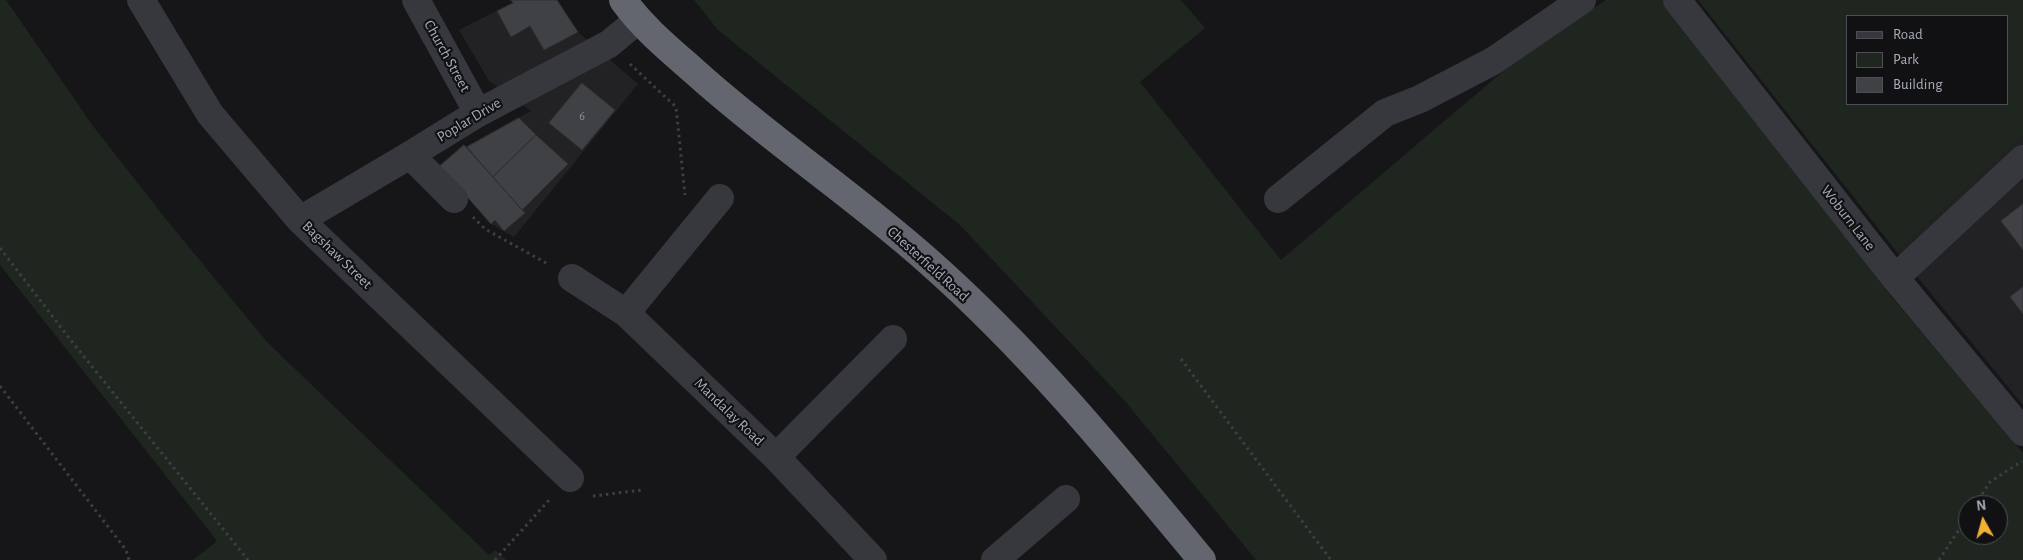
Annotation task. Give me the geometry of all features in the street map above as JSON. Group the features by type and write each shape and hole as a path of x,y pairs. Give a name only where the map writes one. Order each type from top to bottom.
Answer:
{"highway":[{"name":"Chesterfield Road","path":"630,10 728,102 850,196 928,261 1018,346 1121,462 1202,560"}],"street":[{"name":"Bagshaw Street","path":"141,0 210,114 300,220 570,478"},
{"name":"Church Street","path":"416,0 478,113"},
{"path":"1278,199 1385,113 1420,99 1493,61 1582,0"},
{"name":"Woburn Lane","path":"1677,0 1895,278 2023,432"},
{"name":"Poplar Drive","path":"300,220 478,113 608,44 630,10"},
{"path":"410,155 454,199"},
{"path":"1895,278 2023,159"},
{"path":"626,313 720,198"},
{"name":"Mandalay Road","path":"572,278 626,313 776,457 873,560"},
{"path":"776,457 893,339"},
{"path":"995,560 1066,499"}],"path":[{"path":"608,44 676,107 686,201"},
{"path":"454,199 485,229 572,278"},
{"path":"0,248 73,343 248,560"},
{"path":"1181,359 1331,560"},
{"path":"0,386 126,550 129,560"},
{"path":"1982,495 1990,482 2023,461"},
{"path":"495,560 570,478 593,496 642,490"},
{"path":"1939,560 1958,531"}],"shaded area":[{"path":"511,0 557,0 578,32 638,84 514,237 491,224 440,166 464,145 467,147 531,111 489,81 459,30 512,3"},
{"path":"2023,136 2023,405 1897,252"}],"green space":[{"path":"0,0 6,0 93,126 169,223 268,343 489,555 495,550 506,560 193,560 217,541 0,265"},
{"path":"694,0 1181,0 1205,28 1140,82 1281,260 1521,56 1606,0 1664,0 1890,295 2023,453 2023,560 1256,560 1124,400 960,225 718,30"},
{"path":"1698,0 2023,0 2023,136 1897,252"}],"building":[{"path":"511,0 557,0 578,32 544,50 530,26 511,37 497,11 513,3"},
{"path":"582,83 615,110 582,150 549,123"},
{"path":"519,118 536,135 493,177 467,147"},
{"path":"536,135 568,164 522,210 493,177"},
{"path":"464,145 525,213 504,231 495,220 491,224 440,166"},
{"path":"2023,204 2023,250 2001,221"},
{"path":"2023,287 2023,314 2010,297"}]}
